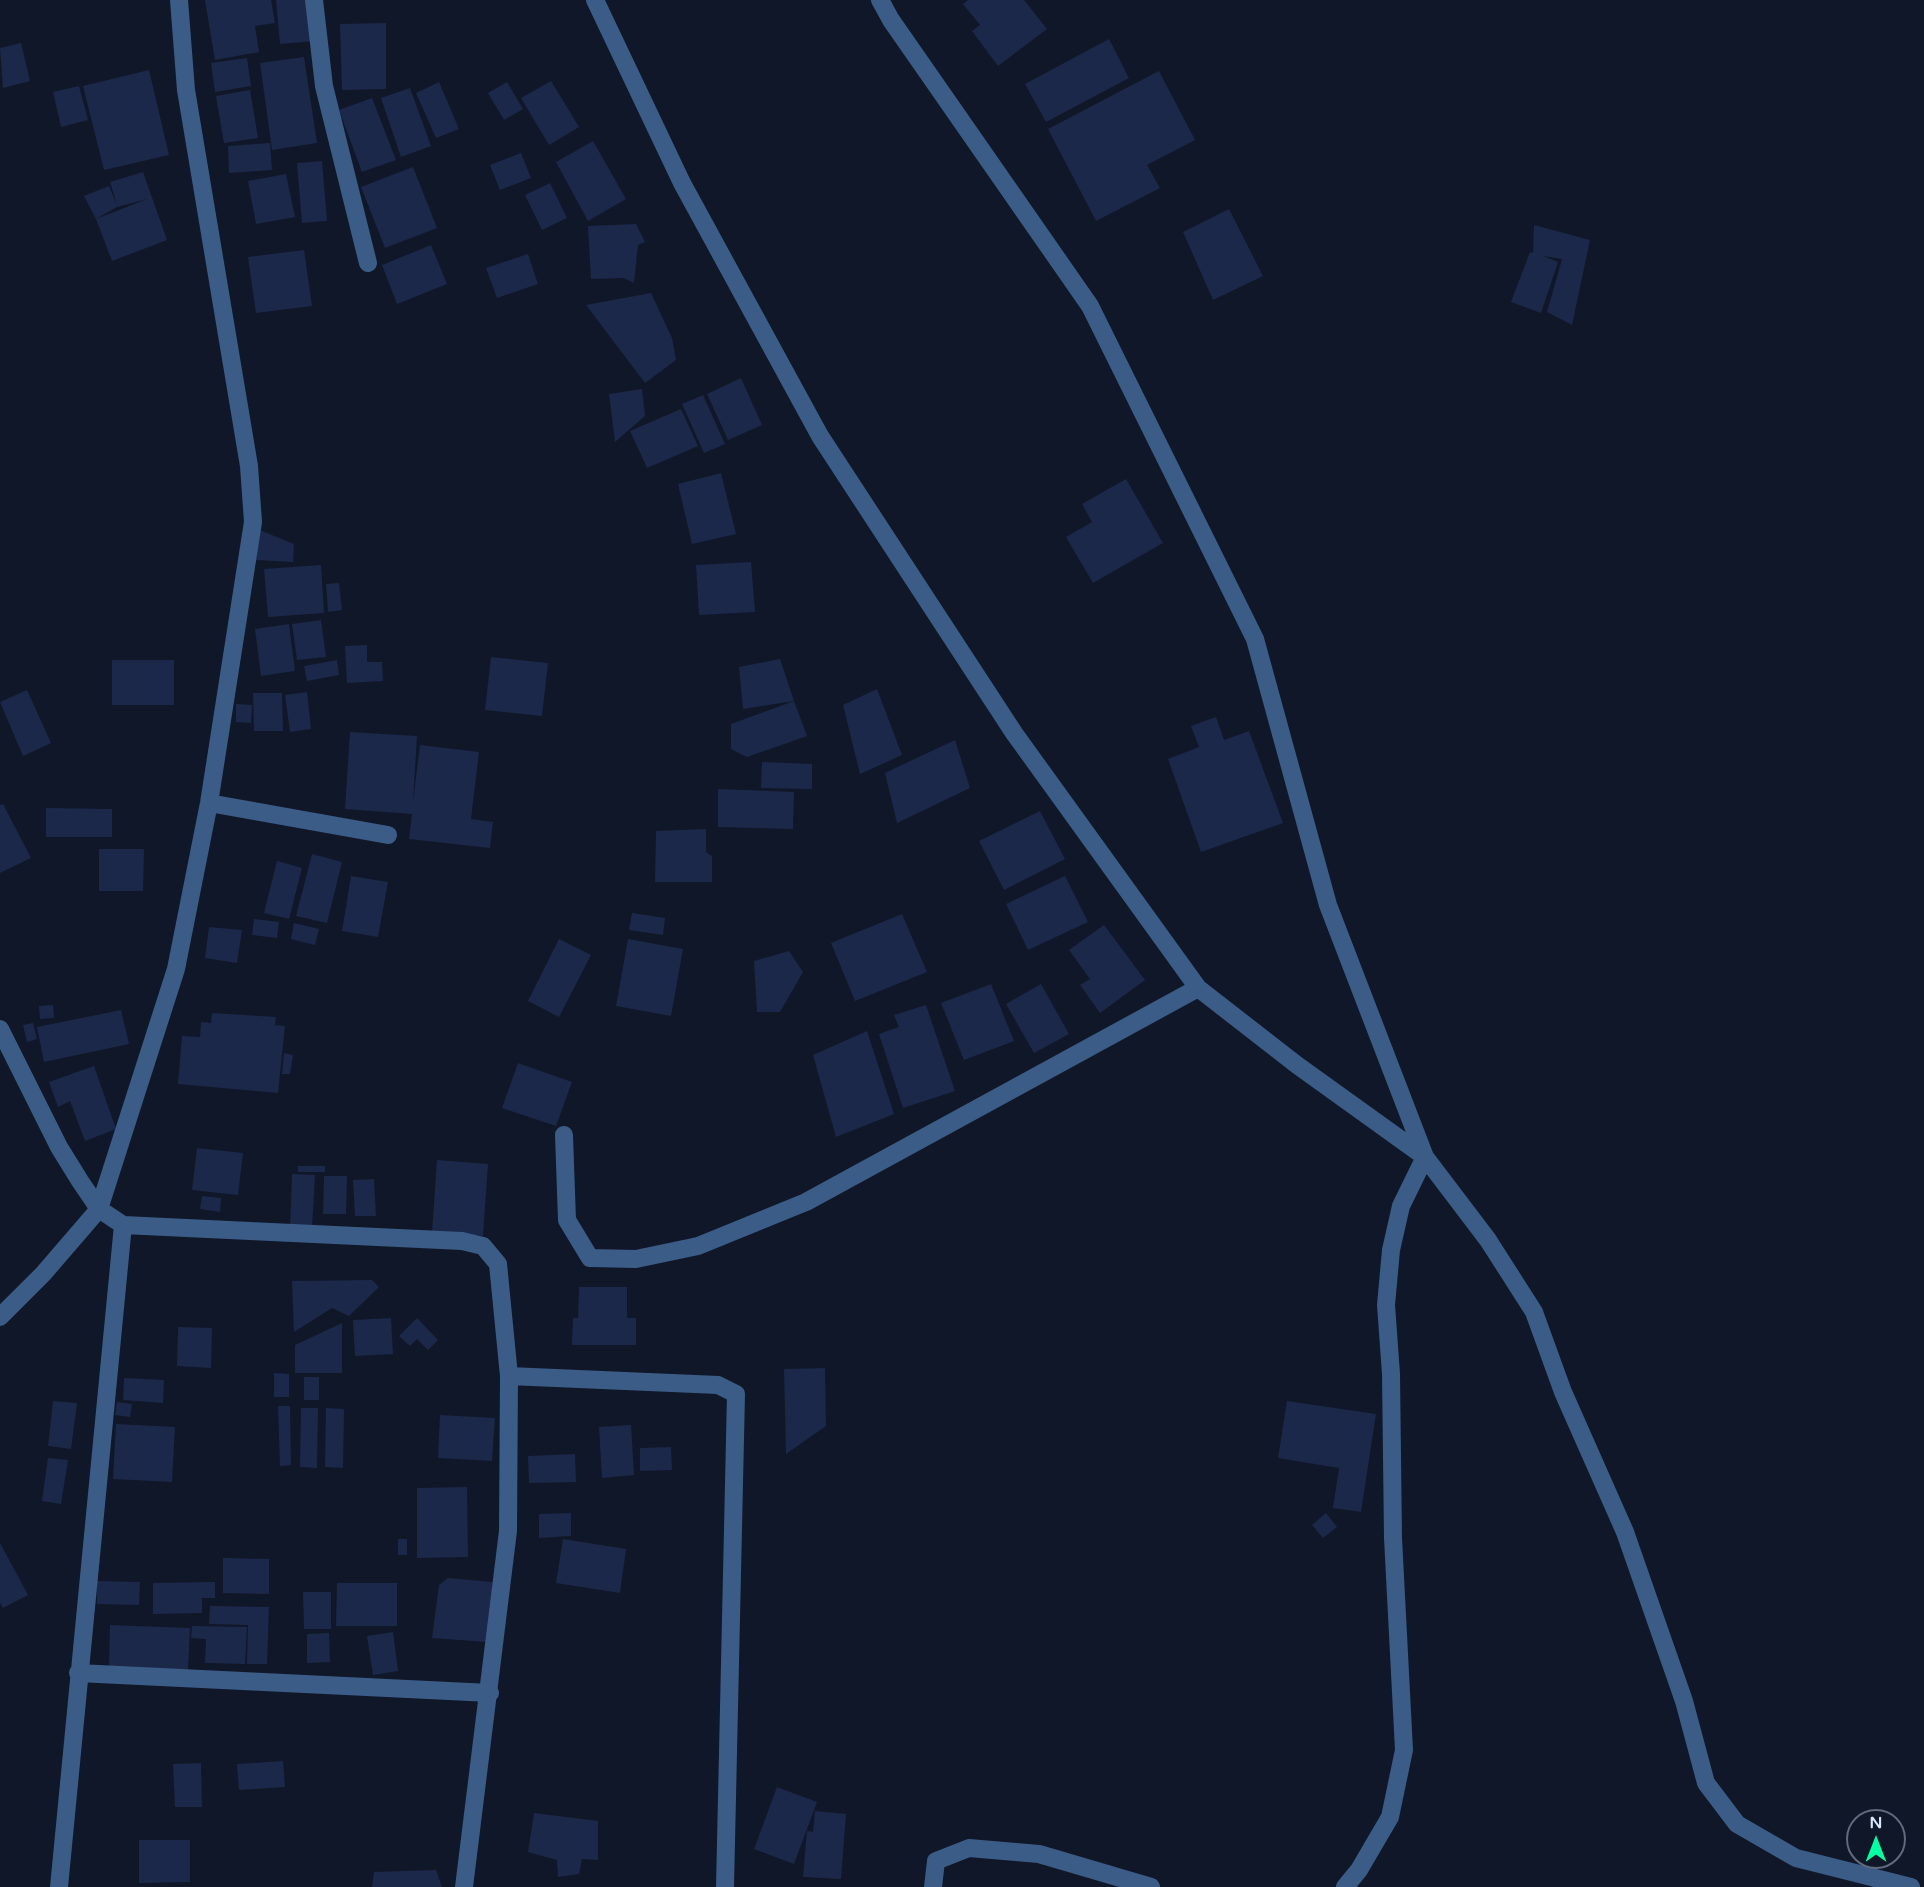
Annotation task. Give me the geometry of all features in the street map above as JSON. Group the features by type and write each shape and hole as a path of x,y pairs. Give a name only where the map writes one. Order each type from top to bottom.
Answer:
{"street":[{"path":"0,1317 44,1274 99,1209 176,969 209,803 253,522 249,466 186,90 179,0"},
{"path":"314,0 324,86 368,263"},
{"path":"595,0 682,183 820,436 1014,733 1198,988 1297,1065 1425,1157"},
{"path":"880,0 891,20 1090,306 1255,639 1328,905 1425,1157 1488,1240 1534,1312 1563,1392 1625,1532 1684,1701 1706,1783 1737,1824 1796,1858 1911,1887"},
{"path":"209,803 388,835"},
{"path":"564,1135 567,1220 590,1258 636,1259 698,1246 806,1202 1198,988"},
{"path":"0,1029 59,1147 99,1209 123,1225 439,1240 483,1246 498,1264 508,1376 508,1531 490,1693 464,1887"},
{"path":"1346,1887 1359,1870 1390,1817 1404,1750 1393,1538 1391,1374 1386,1305 1391,1250 1401,1206 1425,1157"},
{"path":"58,1887 123,1225"},
{"path":"508,1376 718,1385 736,1394 725,1887"},
{"path":"78,1673 490,1693"},
{"path":"933,1887 936,1861 969,1848 1039,1854 1151,1887"}],"building":[{"path":"205,0 271,0 275,23 255,26 259,52 215,60"},
{"path":"276,0 310,0 315,41 280,44"},
{"path":"968,0 1024,0 1047,29 998,66 972,31 980,25 963,4"},
{"path":"386,23 386,89 342,90 340,24"},
{"path":"1109,39 1129,78 1046,122 1025,84"},
{"path":"21,43 30,81 3,88 0,48"},
{"path":"304,57 317,143 272,150 260,63"},
{"path":"247,58 251,86 215,92 211,63"},
{"path":"149,70 169,155 104,170 83,86"},
{"path":"1159,71 1195,140 1147,165 1160,188 1096,221 1048,129"},
{"path":"551,81 579,127 549,145 521,98"},
{"path":"439,82 459,129 436,138 416,93"},
{"path":"507,82 523,109 504,120 488,93"},
{"path":"79,86 88,120 61,127 53,92"},
{"path":"410,88 431,146 401,157 381,98"},
{"path":"250,90 258,138 224,143 216,96"},
{"path":"372,98 396,160 362,172 339,110"},
{"path":"593,141 626,199 588,221 556,162"},
{"path":"270,143 272,170 229,173 228,146"},
{"path":"521,153 531,178 500,190 490,165"},
{"path":"322,161 327,221 302,223 297,163"},
{"path":"413,167 437,228 385,248 361,187"},
{"path":"143,172 167,240 112,261 96,219 84,196 109,186 117,205 110,182","holes":["147,199 96,219 117,207"]},
{"path":"286,174 295,217 256,224 248,181"},
{"path":"550,183 567,218 542,230 525,195"},
{"path":"1229,209 1263,276 1213,300 1183,232"},
{"path":"636,224 645,242 638,245 634,283 624,278 591,279 588,226"},
{"path":"1534,225 1590,240 1572,325 1547,312 1562,259 1543,256 1558,262 1541,313 1511,302 1530,252 1533,253"},
{"path":"431,245 447,284 397,304 382,265"},
{"path":"304,250 312,306 256,313 248,257"},
{"path":"528,254 538,284 497,298 486,268"},
{"path":"651,293 672,338 676,360 645,383 586,305"},
{"path":"741,378 762,425 728,440 707,394"},
{"path":"642,389 645,416 615,442 609,394"},
{"path":"703,395 725,444 704,453 682,404"},
{"path":"681,409 698,446 647,468 630,431"},
{"path":"721,473 736,534 692,544 678,484"},
{"path":"1126,479 1163,543 1093,583 1066,537 1092,522 1082,504"},
{"path":"257,529 294,544 293,562 256,560"},
{"path":"751,562 755,612 699,615 696,565"},
{"path":"321,565 324,613 268,617 264,569"},
{"path":"339,583 342,610 328,612 326,584"},
{"path":"321,620 326,657 297,660 292,624"},
{"path":"289,624 295,671 261,676 255,629"},
{"path":"367,645 367,662 382,662 383,681 347,683 345,646"},
{"path":"491,657 548,663 542,716 485,710"},
{"path":"780,659 794,701 743,709 739,667"},
{"path":"112,660 174,660 174,705 112,705"},
{"path":"337,660 339,675 307,681 304,666"},
{"path":"877,689 902,755 860,774 843,705"},
{"path":"27,690 51,743 23,756 0,702"},
{"path":"307,692 311,729 290,732 285,695"},
{"path":"253,693 282,693 283,731 254,731"},
{"path":"794,701 807,736 747,757 731,749 731,724"},
{"path":"236,704 252,705 251,723 236,722"},
{"path":"1216,717 1224,740 1249,731 1283,823 1201,852 1168,759 1199,747 1191,726"},
{"path":"350,732 417,736 413,802 420,745 479,752 471,819 493,822 490,848 409,839 412,814 345,809"},
{"path":"955,740 970,788 897,823 885,773"},
{"path":"762,762 812,764 812,789 761,788"},
{"path":"718,789 794,792 793,829 718,827"},
{"path":"3,804 31,858 0,873 0,805"},
{"path":"46,808 112,809 112,837 46,837"},
{"path":"1040,811 1065,859 1004,890 979,841"},
{"path":"706,829 706,852 712,856 712,882 655,882 656,831"},
{"path":"99,849 144,849 143,891 99,891"},
{"path":"312,854 342,862 327,923 296,916"},
{"path":"277,861 302,868 289,919 264,913"},
{"path":"351,876 388,882 378,937 342,931"},
{"path":"1065,876 1088,922 1028,950 1006,904"},
{"path":"632,913 665,918 663,935 629,930"},
{"path":"902,914 927,972 855,1001 831,943"},
{"path":"254,919 279,922 277,938 252,935"},
{"path":"294,923 319,929 315,945 291,939"},
{"path":"1104,925 1145,980 1100,1013 1080,985 1090,979 1069,950"},
{"path":"209,927 242,930 237,963 205,958"},
{"path":"559,939 591,955 559,1017 528,1001"},
{"path":"628,939 683,949 671,1016 616,1006"},
{"path":"789,951 803,972 780,1012 757,1012 754,961"},
{"path":"991,984 1014,1041 964,1060 941,1003"},
{"path":"1041,984 1069,1034 1034,1053 1006,1004"},
{"path":"53,1005 54,1018 40,1019 39,1006"},
{"path":"926,1005 955,1091 903,1108 879,1034 899,1027 894,1015"},
{"path":"121,1010 129,1044 44,1062 37,1027"},
{"path":"212,1013 276,1017 275,1025 285,1026 278,1093 178,1084 182,1036 200,1037 201,1022 211,1023"},
{"path":"33,1023 37,1039 27,1042 23,1025"},
{"path":"867,1031 894,1114 836,1137 813,1055"},
{"path":"284,1053 293,1055 290,1074 282,1074"},
{"path":"518,1063 572,1082 556,1126 502,1108"},
{"path":"94,1066 116,1129 85,1141 70,1101 58,1107 49,1082"},
{"path":"197,1148 243,1153 238,1195 192,1190"},
{"path":"437,1160 488,1164 483,1236 432,1232"},
{"path":"298,1166 325,1166 325,1172 298,1172"},
{"path":"292,1174 315,1175 312,1228 290,1227"},
{"path":"324,1176 347,1176 346,1214 323,1214"},
{"path":"374,1179 376,1216 355,1216 353,1180"},
{"path":"202,1196 221,1198 220,1212 200,1209"},
{"path":"372,1280 379,1287 349,1316 332,1308 294,1332 292,1281"},
{"path":"579,1287 627,1287 627,1318 636,1318 636,1345 572,1345 573,1318 578,1318"},
{"path":"391,1318 393,1354 355,1356 353,1320"},
{"path":"417,1318 438,1340 428,1350 417,1339 410,1346 399,1336"},
{"path":"342,1323 342,1373 295,1373 295,1345"},
{"path":"178,1327 212,1328 211,1368 177,1366"},
{"path":"825,1368 826,1426 786,1454 784,1369"},
{"path":"274,1373 289,1374 289,1397 274,1397"},
{"path":"304,1377 319,1377 319,1400 304,1400"},
{"path":"124,1378 164,1380 163,1403 123,1400"},
{"path":"53,1401 77,1403 71,1449 48,1446"},
{"path":"1287,1401 1376,1414 1361,1512 1333,1508 1339,1468 1278,1458"},
{"path":"117,1402 132,1404 130,1417 115,1415"},
{"path":"278,1406 290,1406 291,1465 280,1466"},
{"path":"301,1408 318,1408 317,1468 300,1467"},
{"path":"326,1408 344,1409 343,1468 325,1467"},
{"path":"440,1415 495,1418 492,1461 438,1458"},
{"path":"116,1424 175,1427 172,1482 113,1479"},
{"path":"631,1425 634,1475 602,1478 599,1427"},
{"path":"671,1447 672,1470 640,1471 640,1448"},
{"path":"575,1454 576,1482 529,1483 528,1456"},
{"path":"48,1458 68,1460 61,1504 42,1501"},
{"path":"467,1487 468,1557 417,1558 417,1488"},
{"path":"571,1513 571,1536 539,1538 539,1514"},
{"path":"1326,1513 1337,1527 1323,1538 1312,1525"},
{"path":"398,1539 407,1539 407,1555 398,1555"},
{"path":"563,1539 626,1549 620,1593 556,1583"},
{"path":"0,1543 28,1595 3,1608 0,1603"},
{"path":"223,1558 269,1559 269,1594 223,1593"},
{"path":"448,1578 493,1582 487,1642 432,1638 439,1585"},
{"path":"97,1581 140,1582 139,1605 97,1604"},
{"path":"215,1582 215,1598 202,1598 202,1613 153,1614 153,1583"},
{"path":"337,1583 397,1583 397,1626 336,1626"},
{"path":"303,1592 331,1592 331,1629 304,1629"},
{"path":"210,1606 269,1607 267,1664 247,1664 248,1625 209,1624"},
{"path":"110,1625 190,1628 188,1671 109,1667"},
{"path":"192,1626 247,1627 245,1664 205,1663 206,1639 191,1638"},
{"path":"393,1632 398,1671 373,1675 367,1636"},
{"path":"329,1633 330,1662 307,1663 307,1634"},
{"path":"283,1761 285,1787 239,1790 237,1764"},
{"path":"201,1763 202,1807 175,1807 173,1764"},
{"path":"777,1787 817,1802 794,1864 754,1849"},
{"path":"815,1811 846,1814 841,1879 803,1877 807,1831 813,1832"},
{"path":"534,1813 598,1821 598,1860 582,1859 579,1874 558,1877 557,1860 528,1852"},
{"path":"139,1840 190,1840 190,1882 139,1883"},
{"path":"436,1870 442,1887 372,1887 374,1872"}]}
